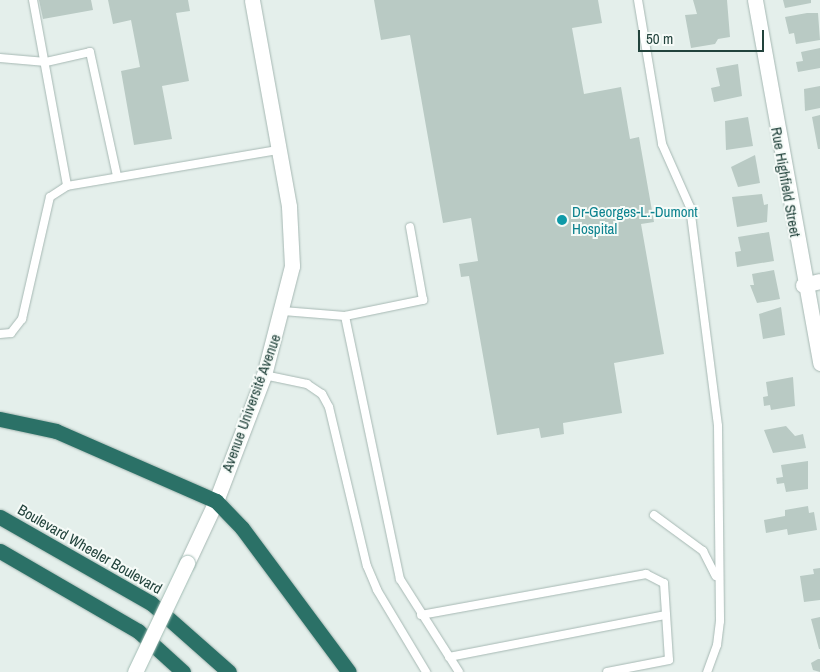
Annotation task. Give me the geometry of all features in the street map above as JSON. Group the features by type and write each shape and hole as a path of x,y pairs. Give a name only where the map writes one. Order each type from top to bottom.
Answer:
{"highway":[{"path":"0,419 56,431 216,501 242,528 349,672"},
{"name":"Boulevard Wheeler Boulevard","path":"0,517 151,603 229,672"},
{"path":"0,551 138,631 183,672"}],"street":[{"name":"Rue Highfield Street","path":"755,0 803,284 820,362"},
{"name":"Avenue Université Avenue","path":"135,672 216,501 264,375 283,311 292,266 289,206 278,150 256,1"},
{"path":"803,284 820,281"}],"lane":[{"path":"33,0 46,62 67,186"},
{"path":"638,0 662,144 691,217 718,426 717,578 720,621 718,644 706,672"},
{"path":"0,58 46,62 90,52 117,176"},
{"path":"0,334 11,333 22,319 50,197 67,186 278,150"},
{"path":"283,311 345,316 423,300 410,227"},
{"path":"345,316 400,579 421,615 459,672"},
{"path":"264,375 307,384 322,394 330,406 367,566 382,599 426,672"},
{"path":"654,515 703,551 717,578"},
{"path":"421,615 646,574 664,583 669,660 607,672"},
{"path":"449,657 666,615"}],"building":[{"path":"39,0 91,0 93,10 43,19"},
{"path":"108,0 188,0 190,11 176,13 189,81 162,86 172,139 134,145 121,71 140,67 131,20 113,24"},
{"name":"Dr-Georges-L.-Dumont Hospital","path":"374,0 598,0 602,23 572,28 584,94 621,87 630,139 639,137 654,222 641,224 664,354 614,363 622,413 563,423 564,434 541,438 539,428 497,435 469,276 461,277 459,264 478,261 471,218 443,223 410,35 381,40"},
{"path":"693,0 727,0 730,37 718,39 715,44 691,48 685,15 697,14"},
{"path":"783,0 811,0 811,3 785,8"},
{"path":"818,13 820,40 796,44 794,33 789,34 785,17"},
{"path":"820,48 820,68 798,72 796,62 803,61 801,52"},
{"path":"738,64 742,96 714,102 711,88 720,86 716,68"},
{"path":"820,86 820,108 805,111 804,89"},
{"path":"820,115 820,149 818,149 812,117"},
{"path":"748,117 753,146 726,150 725,121"},
{"path":"755,155 760,183 738,187 731,167"},
{"path":"762,194 764,205 768,204 767,222 737,227 732,197"},
{"path":"769,232 774,261 737,267 735,252 741,251 738,237"},
{"path":"774,270 780,299 757,303 750,285 754,285 752,274"},
{"path":"781,307 785,335 763,339 759,314"},
{"path":"793,377 795,406 771,410 770,405 764,406 763,397 768,396 766,382"},
{"path":"786,426 795,436 803,434 806,448 773,453 764,430"},
{"path":"808,461 808,489 786,492 784,483 777,484 776,478 783,477 781,465"},
{"path":"808,506 809,513 814,512 817,530 788,535 787,529 766,533 764,520 785,516 785,510"},
{"path":"820,568 820,600 804,602 800,576 814,574 813,569"},
{"path":"820,617 820,649 819,649 811,619"},
{"path":"820,659 820,672 813,670 811,663"}],"place":[{"name":"Dr-Georges-L.-Dumont Hospital","path":"562,220"}]}
